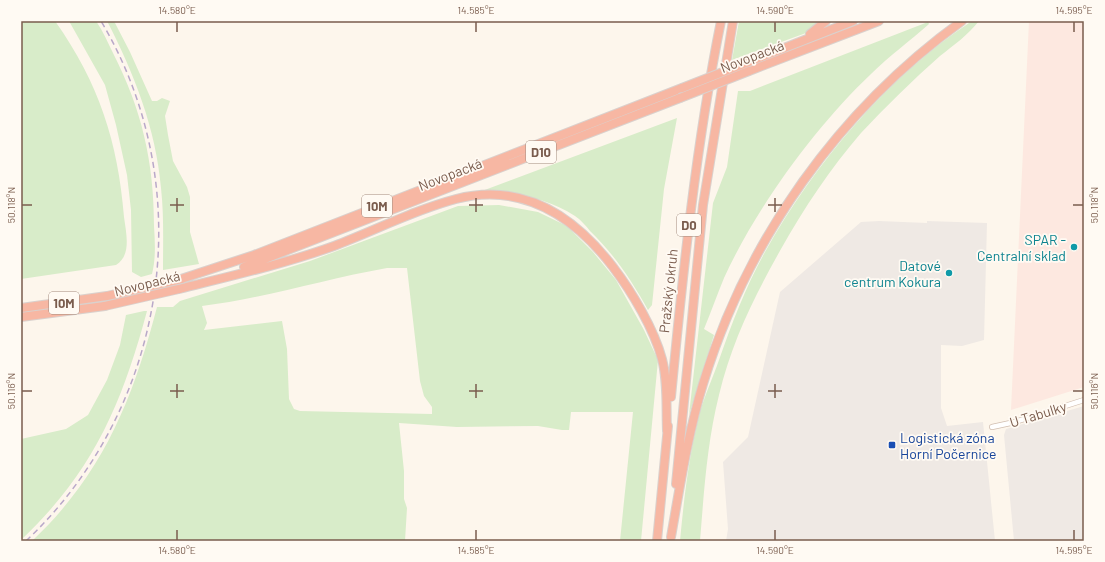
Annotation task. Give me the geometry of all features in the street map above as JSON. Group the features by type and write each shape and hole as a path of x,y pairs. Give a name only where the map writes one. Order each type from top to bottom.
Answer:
{"highway":[{"name":"Pražský okruh","path":"657,541 667,431 694,187 706,102 721,21"},
{"name":"Pražský okruh","path":"670,539 703,205 733,21"},
{"path":"792,45 814,31 826,21"},
{"name":"Novopacká","path":"21,308 106,296 181,279 254,255 853,21"},
{"name":"Novopacká","path":"21,317 105,306 179,288 256,263 879,21"},
{"path":"670,539 692,428 703,384 727,317 758,252 792,197 816,164 852,121 907,64 962,21"},
{"path":"179,288 307,255 457,199 493,196 507,197 536,203 565,218 579,228 594,243 618,274 634,299 650,329 662,360 666,386 667,431"}],"street":[{"name":"U Tabulky","path":"992,427 1015,422 1084,400"}],"shaded area":[{"path":"1029,21 1084,21 1084,387 1011,410"},
{"path":"861,222 987,223 984,340 962,346 941,345 941,408 947,426 983,422 995,541 726,541 728,529 723,462 748,437 780,292"},
{"path":"1084,406 1084,541 1014,541 1004,435 1006,429"}],"green space":[{"path":"21,21 55,21 84,67 95,90 104,114 117,163 127,237 124,256 116,265 21,279"},
{"path":"69,21 96,21 123,74 139,116 149,158 152,180 155,244 152,274 141,277 132,272 131,210 127,175 116,125 105,85"},
{"path":"107,21 113,21 115,23 152,101 157,101 162,98 170,101 165,116 168,135 173,161 187,187 190,197 190,232 199,264 163,270 162,198 154,144 149,123 135,81"},
{"path":"739,21 822,21 806,33 732,60"},
{"path":"972,21 979,21 966,35 940,56 910,84 861,133 818,189 781,249 745,320 724,375 715,413 709,449 700,541 680,541 687,476 700,412 729,332 765,252 806,187 855,124 911,68 941,43"},
{"path":"928,22 929,24 871,74 829,118 788,170 753,224 737,251 724,278 704,329 714,335 689,415 713,203 727,167 738,91 750,91"},
{"path":"677,118 664,189 652,305 648,310 615,258 575,216 542,200 507,193 482,191"},
{"path":"499,205 538,212 567,226 593,252 616,280 644,330 658,360 641,541 620,541 633,412 571,412 569,430 538,426 457,427 399,423 404,471 404,499 407,508 405,541 32,541 57,515 78,489 96,462 112,433 126,404 148,341 157,307 173,307 180,301 310,261 458,206","holes":["387,268 407,268 420,381 424,396 432,407 432,414 300,411 294,409 289,399 287,349 282,321 204,330 207,323 202,306 225,303"]},
{"path":"147,311 127,376 102,435 68,489 21,540 21,439 66,429 88,415 107,380 120,345 126,315"}],"railway":[{"path":"26,541 74,487 112,427 138,362 154,294 159,224 151,154 132,86 101,21"}],"place":[{"name":"SPAR - Centralní sklad","path":"1074,247"},
{"name":"Datové centrum Kokura","path":"949,273"},
{"name":"Logistická zóna Horní Počernice","path":"892,445"}]}
